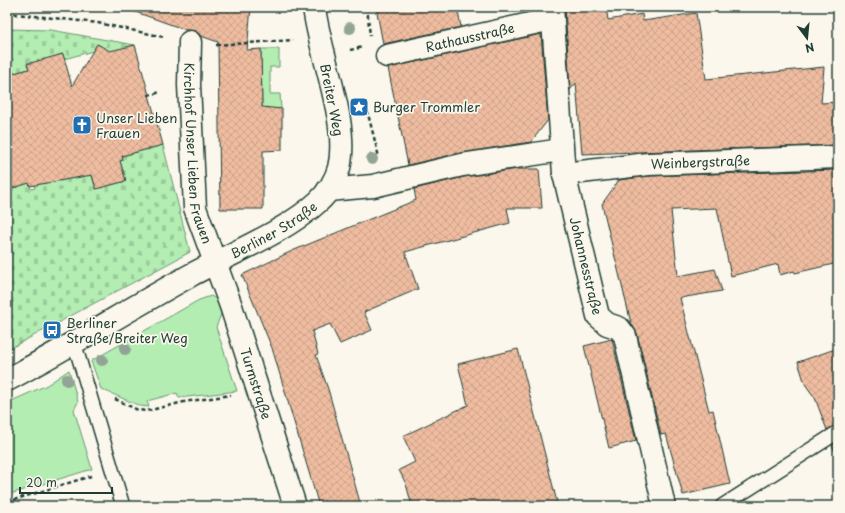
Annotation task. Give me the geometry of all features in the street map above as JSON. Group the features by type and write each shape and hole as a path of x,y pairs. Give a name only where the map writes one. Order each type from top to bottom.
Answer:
{"street":[{"name":"Breiter Weg","path":"314,7 317,30 334,98 340,135 339,167 335,179 328,190"},
{"name":"Rathausstraße","path":"379,51 552,13"},
{"name":"Johannesstraße","path":"552,13 560,106 561,150 564,174 598,316 607,324 619,328 625,336 664,506"},
{"name":"Kirchhof Unser Lieben Frauen","path":"190,42 189,85 195,208 215,263"},
{"name":"Berliner Straße","path":"7,380 296,218 320,200 328,190 366,187 462,165 561,150"},
{"name":"Weinbergstraße","path":"564,174 648,164 838,157"},
{"name":"Turmstraße","path":"215,263 260,391 295,506"}],"lane":[{"path":"74,342 123,506"},
{"path":"722,506 838,432"}],"path":[{"path":"348,50 379,51"},
{"path":"148,95 158,93"},
{"path":"367,109 385,183"},
{"path":"88,388 138,410 147,411 184,402 260,391"},
{"path":"7,502 112,470"}],"green space":[{"path":"7,29 51,30 135,45 102,54 101,46 97,44 93,51 64,59 62,54 58,55 59,60 34,68 32,62 27,63 29,69 7,75"},
{"path":"261,49 279,49 279,67 270,67 270,94 280,94 281,109 262,109"},
{"path":"163,145 190,252 7,350 7,190 29,183 31,189 35,188 34,183 58,176 60,181 91,173 96,189 126,181 120,161 123,160 122,156"},
{"path":"211,296 216,299 222,312 216,327 237,391 179,398 177,393 147,401 149,407 140,406 101,389 91,361 199,300"},
{"path":"69,370 78,402 74,410 92,469 7,495 7,403 47,385"}],"building":[{"path":"131,7 251,7 247,50 261,49 262,107 282,109 282,150 263,151 263,209 220,209 218,42 201,36 196,31 186,30 130,10"},
{"path":"376,7 457,7 461,27 383,44"},
{"path":"524,7 540,7 540,9 525,12"},
{"path":"565,7 606,7 608,20 642,14 643,21 696,13 706,79 824,67 821,103 838,102 838,145 582,154 576,83 570,90"},
{"path":"541,34 548,120 531,142 460,153 408,165 388,68"},
{"name":"Unser Lieben Frauen","path":"97,44 110,51 135,45 163,145 122,156 123,160 120,161 126,181 96,189 92,175 30,186 29,183 7,190 7,75 29,69 27,64 63,54 72,86"},
{"path":"518,169 539,169 542,208 507,208 510,223 405,252 418,289 364,312 372,330 340,344 330,324 312,331 318,354 316,355 328,389 361,506 319,506 272,348 242,275 292,251 416,200 414,189 464,177"},
{"path":"838,170 838,263 780,275 778,264 731,276 717,208 671,210 678,276 715,269 722,291 680,298 709,411 713,410 730,484 683,495 666,434 661,435 637,333 631,323 602,204 619,180 649,176"},
{"path":"612,339 636,441 609,448 584,346"},
{"path":"838,348 838,424 827,430 815,398 805,384 798,362"},
{"path":"518,349 558,506 412,506 406,484 399,470 415,462 403,436 468,405 458,364"},
{"path":"838,441 838,451 835,452 832,445"}],"place":[{"name":"Burger Trommler","path":"359,107"},
{"name":"Unser Lieben Frauen","path":"82,125"},
{"name":"Berliner Straße/Breiter Weg","path":"52,330"}]}
